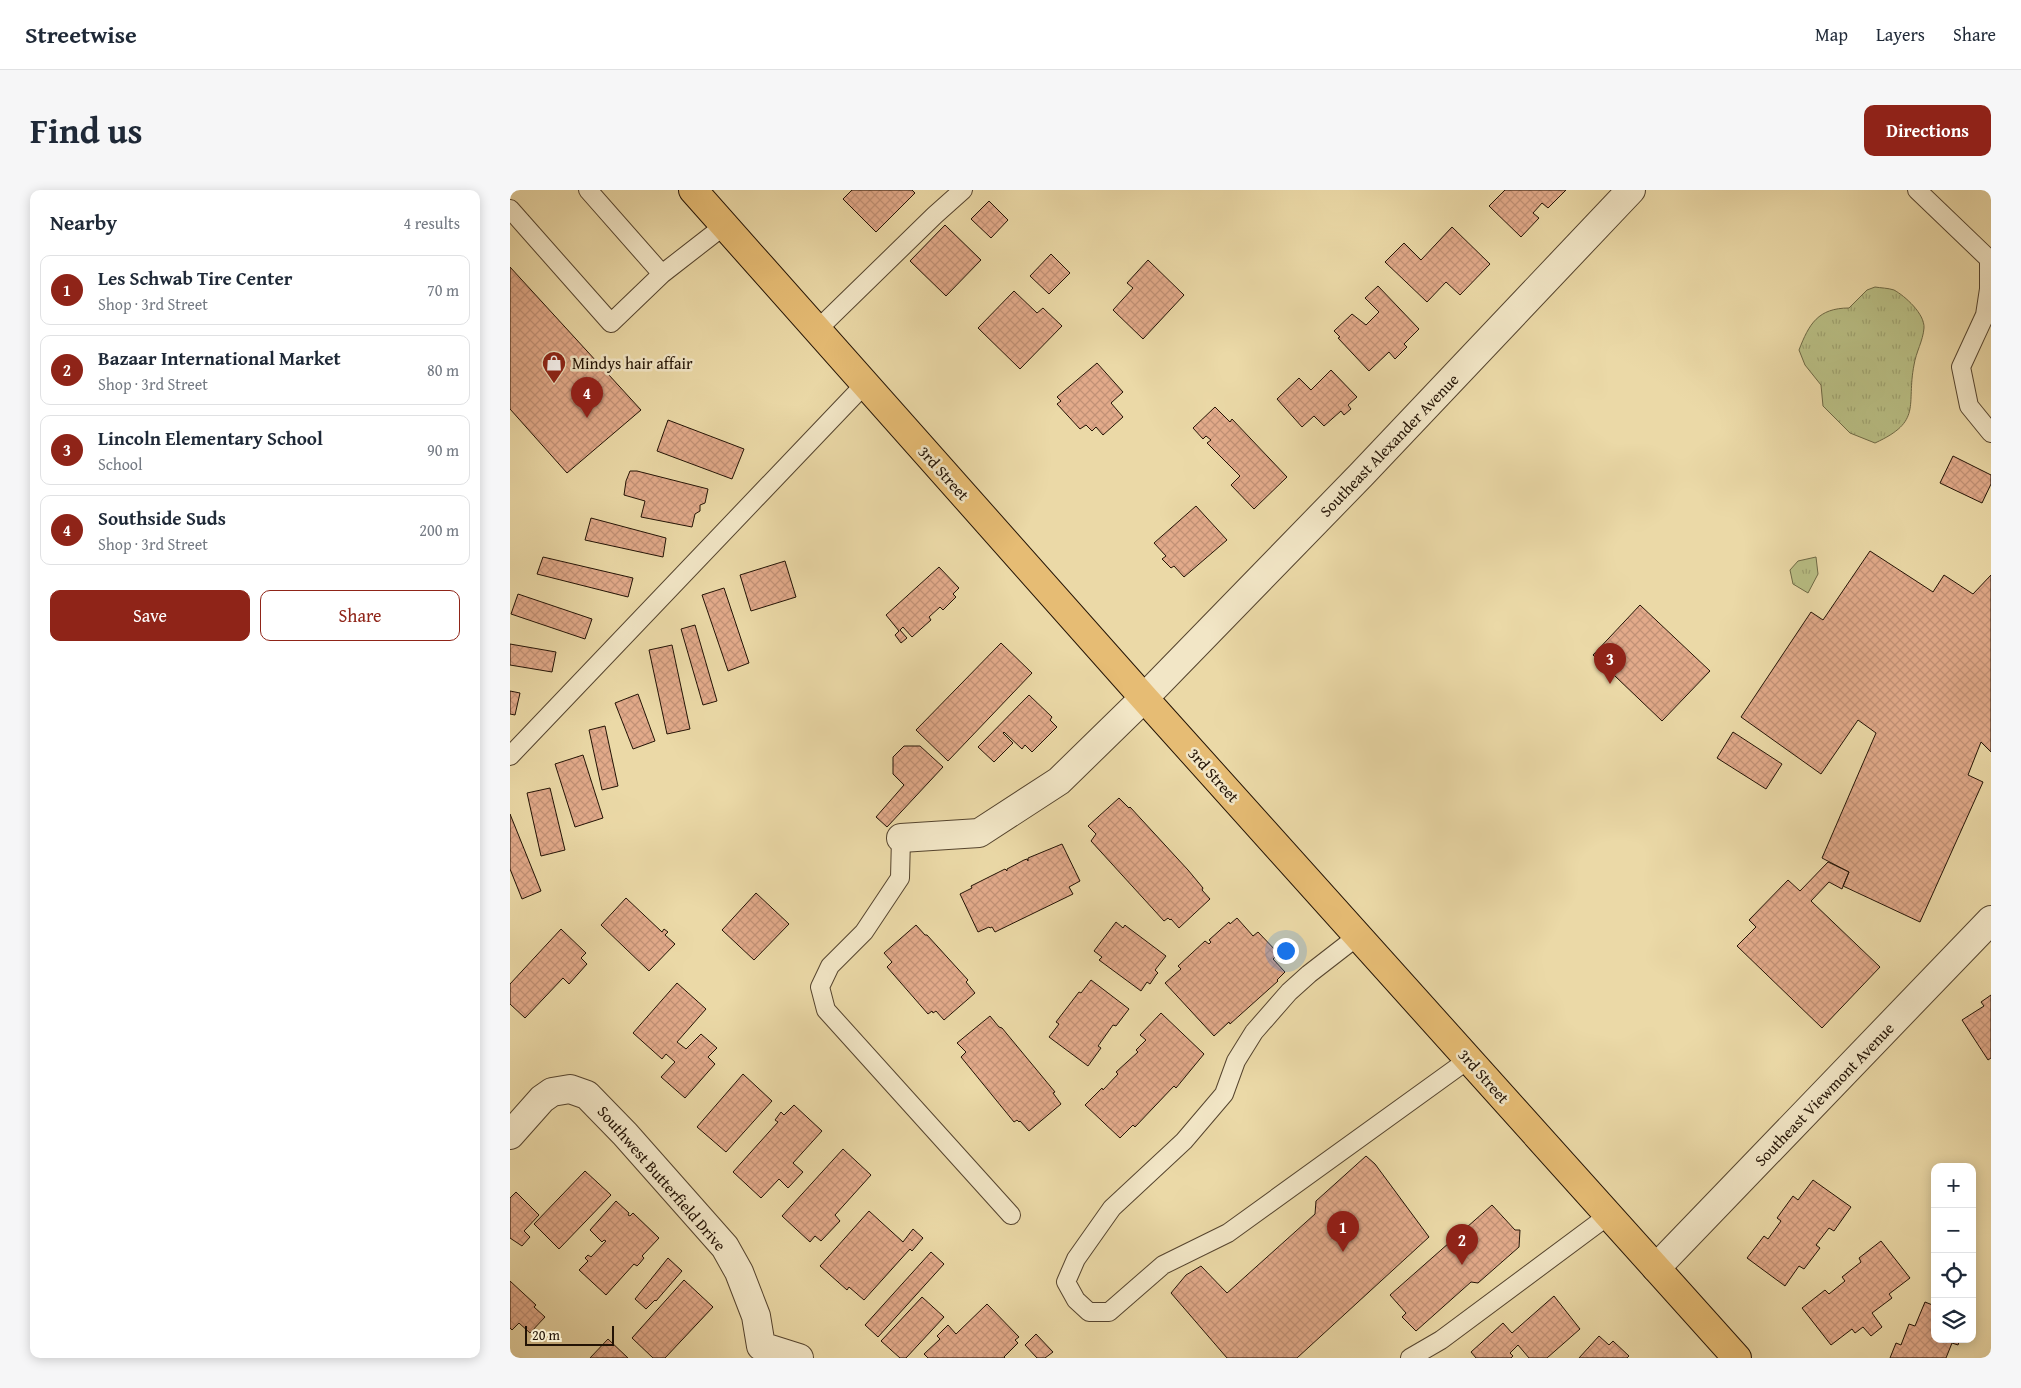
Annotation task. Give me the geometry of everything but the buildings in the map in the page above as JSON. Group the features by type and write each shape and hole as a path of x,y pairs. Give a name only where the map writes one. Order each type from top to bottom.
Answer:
{"highway":[{"name":"3rd Street","path":"693,190 1144,698 1656,1268 1729,1355"}],"street":[{"name":"Southeast Alexander Avenue","path":"901,838 979,832 1059,781 1144,698 1361,475 1626,192"},
{"name":"Southeast Viewmont Avenue","path":"1656,1268 1991,920"},
{"name":"Southwest Butterfield Drive","path":"510,1135 542,1099 552,1092 570,1088 588,1095 725,1247 739,1272 756,1316 757,1352 799,1358"}],"lane":[{"path":"588,190 662,274"},
{"path":"818,330 963,190"},
{"path":"1917,190 1990,260 1989,289 1985,315 1961,367 1969,406 1991,433"},
{"path":"510,209 611,323 662,274 724,226"},
{"path":"510,756 865,384"},
{"path":"901,838 900,878 864,932 830,966 820,988 826,1010 1011,1215"},
{"path":"1358,936 1309,974 1283,999 1249,1039 1236,1061 1224,1094 1184,1141 1112,1208 1076,1259 1066,1282 1076,1300 1089,1312 1109,1312 1163,1265 1228,1233 1469,1059"},
{"path":"1410,1358 1441,1340 1608,1215"}],"green space":[{"path":"1875,287 1894,290 1903,296 1918,311 1924,328 1914,365 1910,411 1900,427 1875,443 1850,433 1823,406 1821,385 1805,365 1799,350 1811,325 1822,314 1849,308 1867,290"},
{"path":"1816,557 1818,574 1808,593 1793,584 1790,570 1798,561"}],"place":[{"name":"Mindys hair affair","path":"554,384"},
{"name":"Southside Suds","path":"587,418"},
{"name":"Lincoln Elementary School","path":"1610,684"},
{"name":"Les Schwab Tire Center","path":"1343,1252"},
{"name":"Bazaar International Market","path":"1462,1265"}]}
